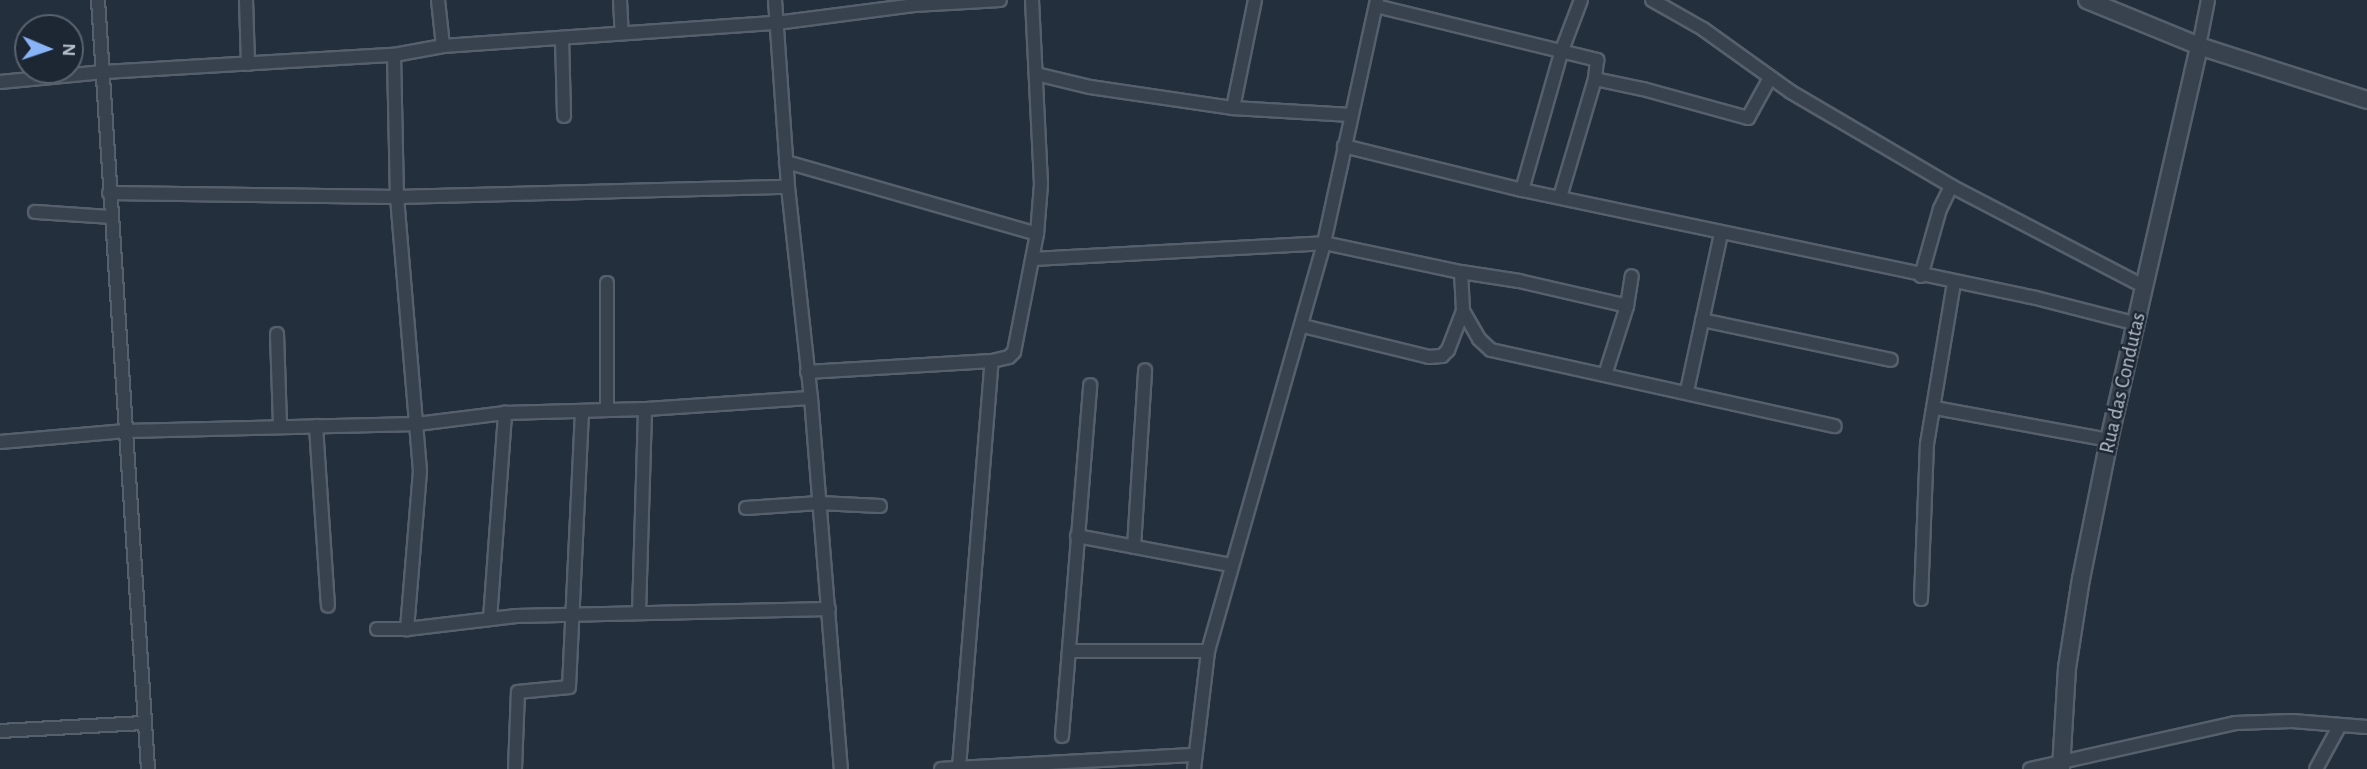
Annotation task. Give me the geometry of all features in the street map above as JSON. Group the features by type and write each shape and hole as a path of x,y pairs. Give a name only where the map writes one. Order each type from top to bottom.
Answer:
{"street":[{"path":"98,0 110,217 148,769"},
{"path":"246,0 248,64"},
{"path":"438,0 443,46"},
{"path":"620,0 622,33"},
{"path":"775,0 788,187 811,398 841,769"},
{"path":"0,82 104,72 394,55 443,46 776,23 914,3 1000,0"},
{"path":"807,372 992,361 1009,357 1014,352 1037,234 1041,135 1032,0"},
{"path":"1233,108 1255,0"},
{"path":"1522,190 1562,50 1581,0"},
{"path":"1652,0 1703,29 1770,78 1951,186 2145,287"},
{"path":"2087,0 2199,46 2367,100"},
{"name":"Rua das Condutas","path":"2061,764 2071,643 2109,440 2208,0"},
{"path":"1194,769 1208,651 1303,326 1324,243 1376,3 1594,57 1598,63 1595,79 1560,197"},
{"path":"562,38 564,117"},
{"path":"394,55 397,197 420,471 407,629"},
{"path":"1036,74 1090,88 1233,108 1351,115"},
{"path":"1595,79 1643,89 1748,118 1770,78"},
{"path":"1344,146 1522,190 1954,283 2036,298 2137,324"},
{"path":"786,162 1037,234"},
{"path":"1921,276 1941,209 1951,186"},
{"path":"109,193 397,197 788,187"},
{"path":"35,212 110,217"},
{"path":"1688,391 1721,234"},
{"path":"1033,260 1324,243 1461,272 1519,281 1627,306"},
{"path":"1303,326 1429,357 1442,356 1448,350 1463,311 1461,272"},
{"path":"1605,375 1627,306 1632,276"},
{"path":"607,283 607,408"},
{"path":"1921,599 1927,444 1954,283"},
{"path":"1463,311 1479,339 1491,350 1688,391 1835,426"},
{"path":"1702,320 1891,360"},
{"path":"277,334 280,426"},
{"path":"959,767 992,361"},
{"path":"1134,547 1145,370"},
{"path":"1062,736 1090,385"},
{"path":"0,442 126,431 417,424 505,413 645,409 811,398"},
{"path":"1934,408 2109,440"},
{"path":"639,613 645,409"},
{"path":"515,769 517,695 522,689 569,687 582,411"},
{"path":"490,619 505,413"},
{"path":"316,426 328,606"},
{"path":"746,508 819,503 880,506"},
{"path":"1077,537 1231,565"},
{"path":"377,629 407,629 490,619 572,614 830,609"},
{"path":"1069,651 1208,651"},
{"path":"2030,769 2235,723 2291,721 2367,727"},
{"path":"0,732 145,723"},
{"path":"2316,769 2340,725"},
{"path":"941,769 1195,755"}]}
